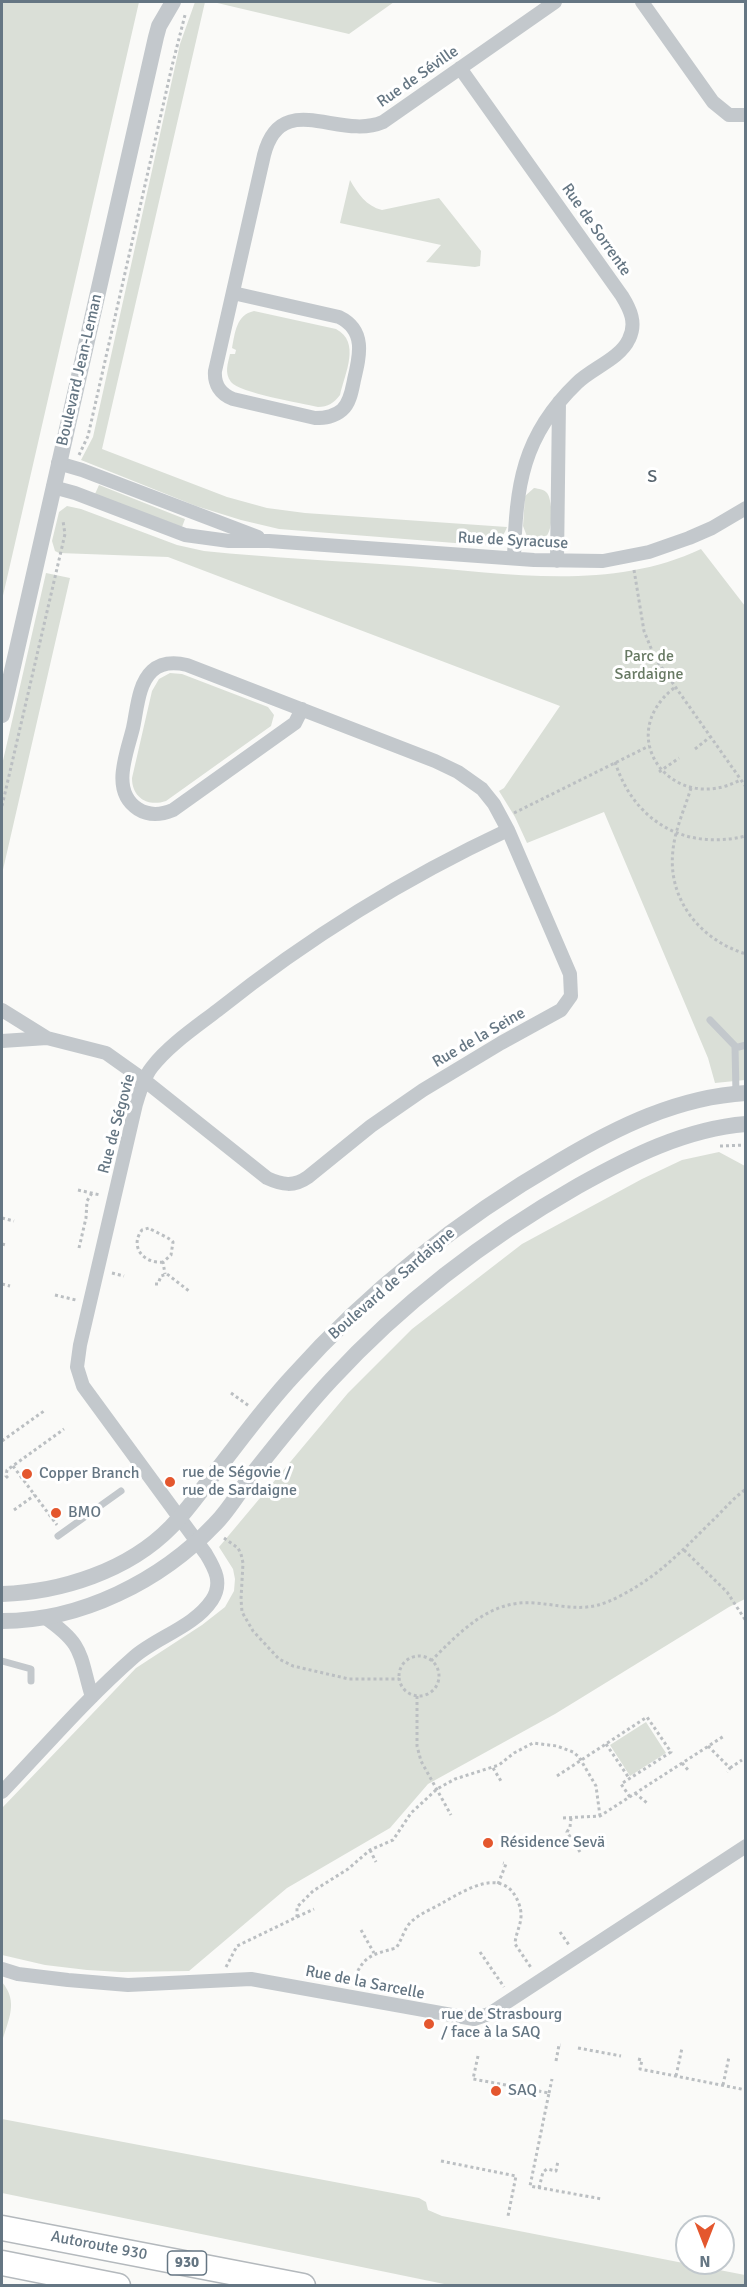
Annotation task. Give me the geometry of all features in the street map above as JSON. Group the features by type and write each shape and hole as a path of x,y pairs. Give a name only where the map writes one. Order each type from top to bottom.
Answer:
{"highway":[{"path":"2,2222 71,2240"},
{"name":"Autoroute 930","path":"2,2228 303,2286"},
{"path":"2,2263 118,2286"}],"street":[{"name":"Boulevard Jean-Leman","path":"2,715 159,26 161,2"},
{"name":"Rue de Séville","path":"233,293 339,317 351,325 359,338 360,355 349,400 340,412 324,418 315,418 233,399 223,393 216,384 215,371 266,147 275,130 287,122 298,119 352,127 377,124 399,113 555,2"},
{"path":"642,2 713,102 729,115 746,115"},
{"name":"Boulevard Jean-Leman","path":"159,26 180,6"},
{"name":"Rue de Sorrente","path":"460,68 622,296 630,310 633,324 628,341 614,355 577,382 559,402 537,435 525,464 516,507 514,558"},
{"path":"557,561 559,402"},
{"name":"Rue de Syracuse","path":"58,463 268,541"},
{"name":"Rue de Syracuse","path":"53,487 75,493 185,535 229,541 268,541 557,561 610,560 660,549 700,534 746,507"},
{"name":"Rue de la Seine","path":"2,1010 47,1038 106,1053 144,1080 267,1178 284,1184 292,1184 308,1177 371,1126 423,1090 501,1043 555,1014 567,1004 571,996 570,974 508,830 489,796 482,789 458,772 435,761 303,709 187,665 164,664 152,671 142,687 122,775 124,793 133,806 148,814 164,814 173,810 295,723 303,709"},
{"name":"Rue de Ségovie","path":"197,1542 78,1377 77,1357 136,1104 144,1080 153,1065 199,1025 291,955 390,892 508,830"},
{"name":"Rue de la Seine","path":"2,1041 47,1038"},
{"name":"Boulevard de Sardaigne","path":"2,1594 48,1589 74,1582 106,1570 145,1548 180,1517 277,1394 310,1357 370,1298 432,1245 501,1197 611,1133 650,1115 681,1104 741,1094"},
{"name":"Boulevard de Sardaigne","path":"2,1621 44,1617 94,1603 137,1584 173,1561 216,1524 275,1445 333,1377 399,1314 472,1254 549,1203 630,1158 695,1133 746,1124"},
{"path":"2,1792 92,1697 136,1655 193,1618 211,1601 217,1587 217,1572 197,1542"},
{"path":"44,1617 63,1630 77,1646 84,1663 92,1697"},
{"name":"Rue de la Sarcelle","path":"2,1969 51,1978 119,1984 152,1985 236,1978 251,1979 474,2019 489,2014 746,1846"}],"lane":[{"path":"710,1020 732,1041 735,1048 741,1094"},
{"path":"735,1048 746,1045"},
{"path":"58,1536 121,1491"},
{"path":"2,1661 31,1669 31,1681"}],"path":[{"name":"Boulevard Jean-Leman","path":"77,459 88,436 171,66 180,6"},
{"path":"2,806 65,534 62,513"},
{"path":"633,569 644,631 649,645 674,688 746,787"},
{"path":"674,688 661,700 652,716 648,731 649,746 661,771 679,784 715,792 740,780"},
{"path":"645,712 652,716"},
{"path":"695,749 710,737"},
{"path":"513,813 649,746"},
{"path":"661,771 680,758"},
{"path":"615,762 624,786 641,810 660,825 706,840 730,840 746,836"},
{"path":"691,788 672,853 673,878 682,905 700,928 726,947 746,954"},
{"path":"713,1146 746,1145"},
{"path":"78,1190 114,1198"},
{"path":"79,1248 86,1218 87,1201 92,1193"},
{"path":"2,1218 14,1221"},
{"path":"149,1228 157,1235 171,1239 173,1242 171,1255 163,1262 153,1262 138,1252 136,1241 142,1230 149,1228"},
{"path":"163,1262 165,1274 189,1291"},
{"path":"154,1284 158,1284 161,1276 165,1274"},
{"path":"2,1284 10,1286"},
{"path":"55,1295 90,1303"},
{"path":"231,1393 250,1407"},
{"path":"2,1441 44,1411"},
{"path":"8,1478 5,1473 13,1466 64,1429"},
{"path":"13,1466 58,1527"},
{"path":"431,1661 466,1626 492,1610 533,1603 577,1609 619,1597 668,1566 746,1489"},
{"path":"14,1510 35,1495"},
{"path":"224,1538 238,1548 241,1554 243,1563 242,1612 253,1631 279,1659 292,1666 349,1679 399,1679"},
{"path":"684,1550 727,1592 746,1621"},
{"path":"420,1657 431,1661 437,1670 436,1685 428,1694 417,1696 406,1692 399,1679 401,1668 409,1659 420,1657"},
{"path":"417,1696 417,1746 421,1761 451,1815"},
{"path":"557,1776 648,1717 671,1752 621,1784 630,1797"},
{"path":"563,1818 600,1816 724,1736"},
{"path":"297,1917 297,1907 301,1902 370,1850 393,1840 411,1813 437,1789 456,1779 492,1768 533,1743 540,1742 565,1749 573,1752 581,1760 596,1786 600,1816"},
{"path":"606,1744 629,1778"},
{"path":"708,1746 729,1770 742,1760"},
{"path":"682,1763 688,1770"},
{"path":"492,1768 501,1781"},
{"path":"635,1793 647,1803"},
{"path":"572,1818 567,1832 580,1852"},
{"path":"370,1850 376,1862"},
{"path":"498,1884 506,1864 503,1863"},
{"path":"352,1984 362,1963 374,1953 396,1948 405,1929 414,1919 481,1883 498,1884 509,1889 519,1904 521,1924 515,1944 532,1970"},
{"path":"225,1968 237,1946 314,1909"},
{"path":"361,1930 374,1953"},
{"path":"560,1932 569,1945"},
{"path":"480,1952 504,1987"},
{"path":"556,2061 559,2045 561,2045"},
{"path":"578,2048 621,2056"},
{"path":"676,2076 682,2048"},
{"path":"478,2056 473,2079 549,2093"},
{"path":"723,2085 729,2057"},
{"path":"638,2059 642,2060 640,2069 746,2090"},
{"path":"552,2079 530,2186 602,2199"},
{"path":"441,2161 516,2176 508,2216"},
{"path":"540,2188 543,2172 548,2169 556,2171 558,2161"}],"green space":[{"path":"2,2 139,2 2,600"},
{"path":"195,2 205,2 102,449 227,497 267,508 305,513 507,527 497,540 480,545 279,529 196,506 81,460 93,437 180,44"},
{"path":"213,2 394,2 349,34"},
{"path":"350,180 363,199 371,206 382,210 439,198 481,251 480,266 426,262 441,245 340,223"},
{"path":"254,311 336,329 344,335 350,350 348,368 340,395 335,400 328,405 318,407 258,394 231,382 227,368 230,354 235,354 236,350 232,348 236,331 243,316"},
{"path":"99,485 185,519 182,527 95,494"},
{"path":"534,488 547,493 552,514 549,532 544,539 538,541 528,539 523,526 525,496"},
{"name":"Parc de Sardaigne","path":"67,506 81,509 177,545 204,551 520,575 594,575 631,571 666,562 701,549 745,606 745,1080 715,1083 708,1058 604,812 527,843 499,791 504,788 560,706 168,557 59,553 55,551 52,541 59,512"},
{"path":"46,573 70,578 2,874 2,765"},
{"path":"170,673 182,674 268,707 274,715 271,726 166,801 153,803 138,796 132,778 152,691 159,679"},
{"path":"719,1152 745,1166 745,1599 555,1714 428,1784 390,1828 287,1888 189,1971 87,1970 45,1965 2,1955 2,1808 136,1668 202,1625 225,1607 234,1591 235,1579 233,1569 219,1547 348,1393 412,1329 522,1244 682,1160"},
{"path":"646,1722 666,1753 630,1776 610,1745"},
{"path":"2,1982 10,1997 11,2011 2,2042"},
{"path":"2,2119 419,2198 426,2202 428,2210 442,2216 675,2261 675,2275 735,2275 735,2273 745,2275 745,2285 449,2285 2,2193"}],"place":[{"name":"Copper Branch","path":"27,1474"},
{"name":"rue de Ségovie / rue de Sardaigne","path":"170,1482"},
{"name":"BMO","path":"56,1513"},
{"name":"Résidence Sevä","path":"488,1843"},
{"name":"rue de Strasbourg / face à la SAQ","path":"429,2024"},
{"name":"SAQ","path":"496,2091"}],"district":[{"name":"S","path":"653,477"}]}
